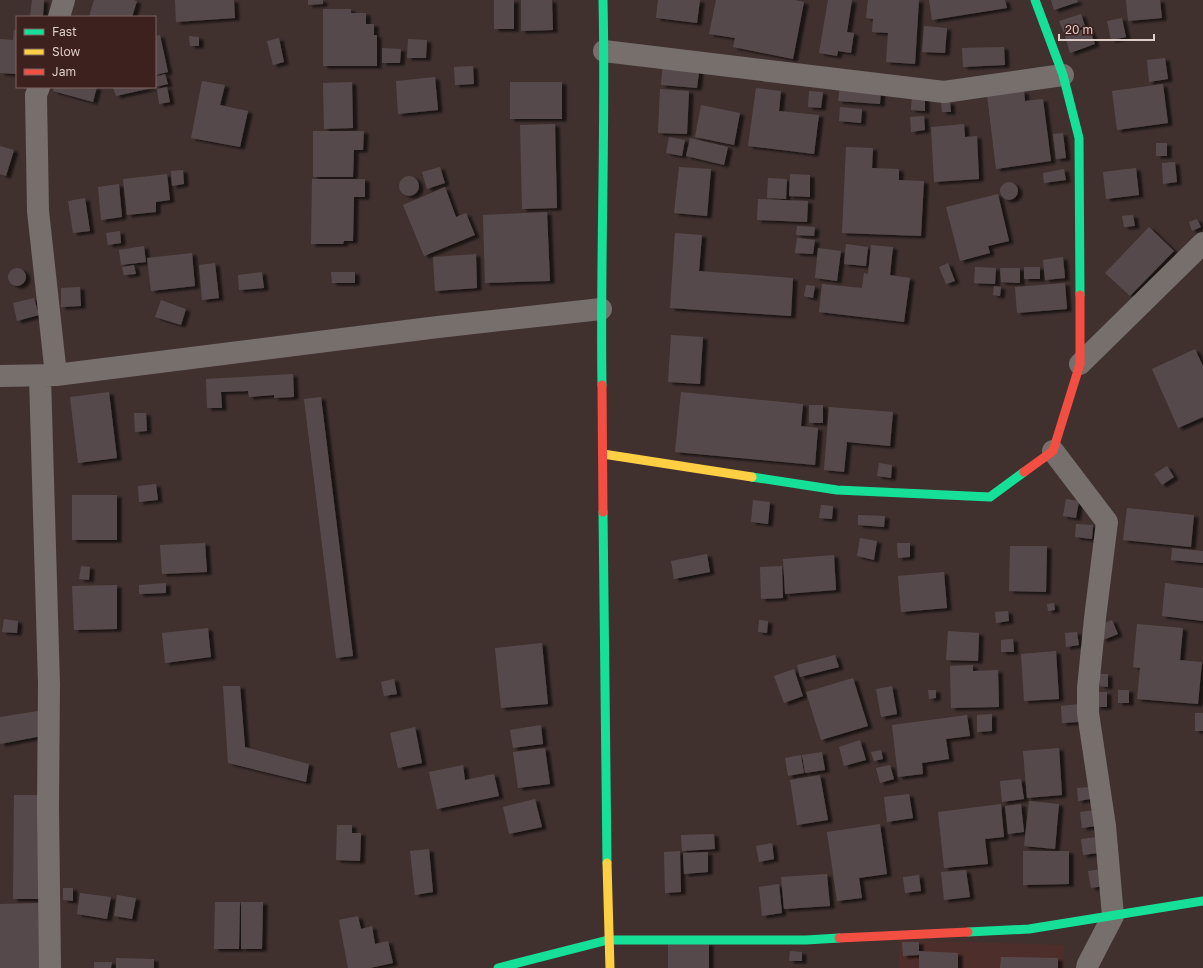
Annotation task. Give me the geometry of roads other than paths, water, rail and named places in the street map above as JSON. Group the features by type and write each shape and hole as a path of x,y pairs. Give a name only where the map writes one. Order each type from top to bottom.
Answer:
{"street":[{"path":"59,16 64,0"},
{"path":"603,0 604,51 601,309 608,940 610,968"},
{"path":"603,454 837,490 990,497 1053,450 1080,364 1079,138 1063,75 1035,0"},
{"path":"604,51 944,92 1063,75"},
{"path":"39,88 36,95 38,212 48,376 48,808 50,968"},
{"path":"1080,364 1203,243"},
{"path":"0,376 48,376 438,327 601,309"},
{"path":"1053,450 1107,522 1088,688 1088,713 1105,826 1113,916 1087,968"},
{"path":"498,968 608,940 822,939 1029,929 1203,901"}]}
